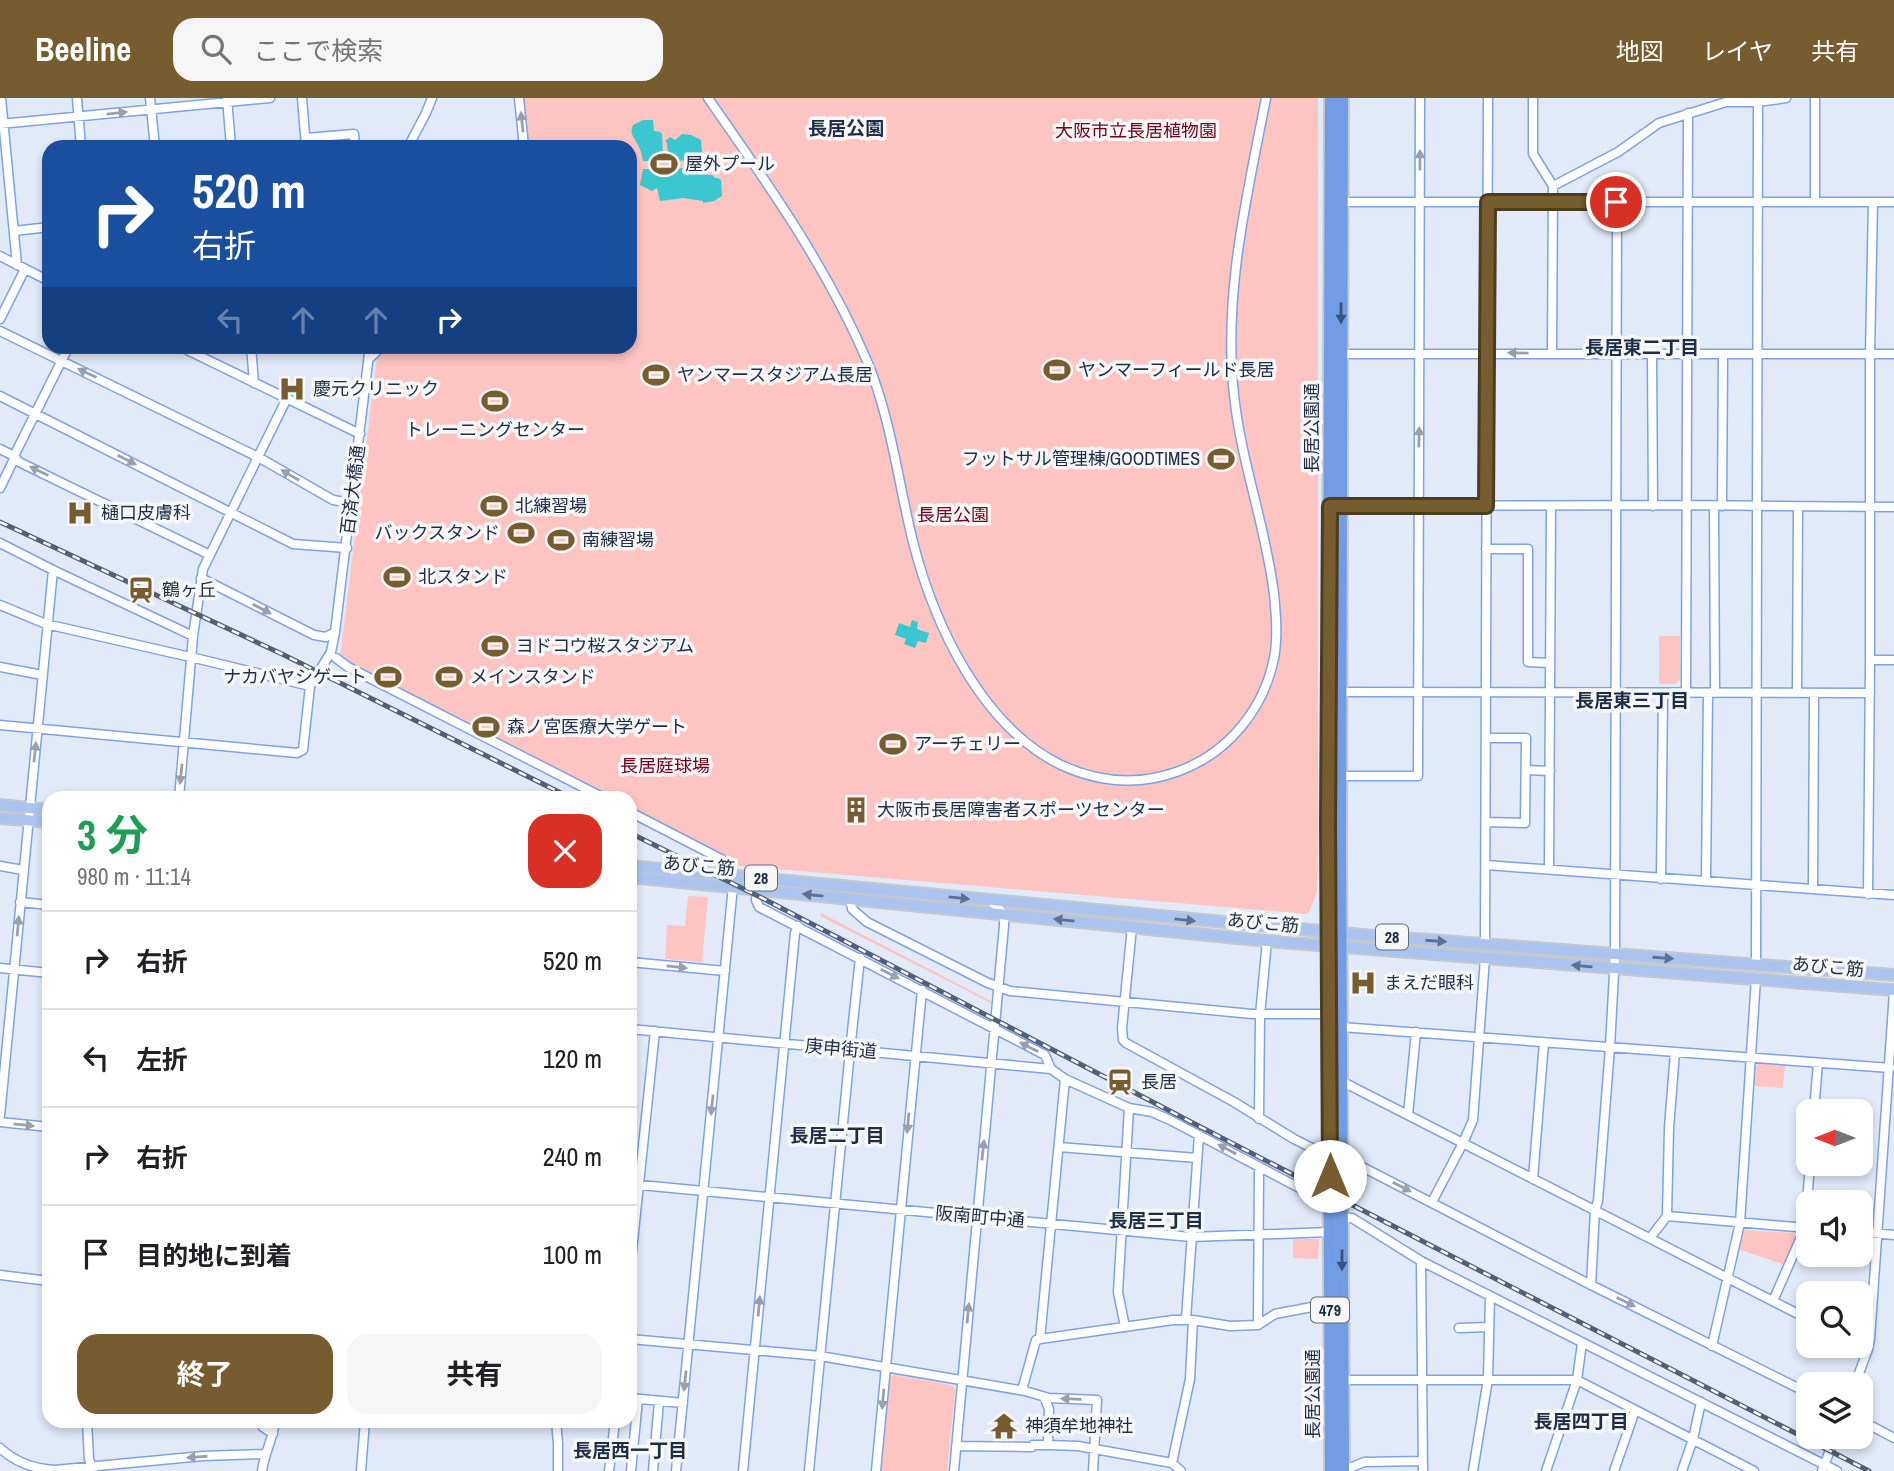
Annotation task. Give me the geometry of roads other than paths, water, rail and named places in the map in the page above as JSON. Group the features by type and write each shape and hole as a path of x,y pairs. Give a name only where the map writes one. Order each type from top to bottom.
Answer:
{"highway":[{"name":"長居公園通","path":"1331,98 1336,202 1334,932 1341,1027 1342,1218 1331,1471"},
{"name":"長居公園通","path":"1336,202 1342,98"},
{"name":"長居公園通","path":"1334,932 1340,776 1335,506"},
{"name":"長居公園通","path":"1335,946 1330,1014 1330,1308 1343,1471"}],"main road":[{"path":"0,805 42,809"},
{"path":"0,818 42,821"},
{"name":"あびこ筋","path":"637,867 1334,932 1894,975"},
{"name":"あびこ筋","path":"637,878 1267,941 1894,991"}],"street":[{"path":"0,319 21,267 1,98"},
{"path":"77,98 80,140"},
{"path":"150,98 154,140"},
{"path":"2,124 227,100 270,98"},
{"path":"302,98 306,140"},
{"path":"412,140 432,98"},
{"path":"519,98 523,140"},
{"path":"708,98 797,231 845,316 868,364 884,414 921,569 946,631 962,662 984,698 1023,740 1041,754 1097,779 1117,781 1171,774 1203,760 1222,747 1239,730 1256,706 1268,682 1273,663 1277,629 1272,584 1234,397 1231,334 1235,273 1246,196 1266,98"},
{"path":"1340,776 1419,776 1420,98"},
{"path":"1485,944 1488,98"},
{"path":"1533,98 1532,154 1553,186 1552,354"},
{"path":"1553,186 1618,152 1659,123 1726,102 1758,102 1786,98"},
{"path":"1815,98 1815,202"},
{"path":"227,100 230,140"},
{"path":"1756,964 1758,102"},
{"path":"1686,692 1688,113"},
{"path":"318,140 354,134 354,140"},
{"path":"1336,202 1894,202"},
{"path":"1591,1285 1615,955 1616,202"},
{"path":"1868,894 1873,202"},
{"path":"15,231 42,228"},
{"path":"0,256 42,278"},
{"path":"0,331 42,351"},
{"path":"48,354 258,457 333,500 351,503"},
{"path":"0,488 65,354"},
{"path":"195,354 360,434"},
{"path":"252,354 254,383"},
{"name":"百済大橋通","path":"310,686 331,652 335,632 369,354"},
{"path":"369,359 374,354"},
{"path":"1336,354 1894,354"},
{"path":"1652,355 1653,506"},
{"path":"1706,880 1723,355"},
{"path":"0,396 292,544 346,548"},
{"path":"180,791 193,636 203,569 287,398"},
{"path":"0,449 19,461 210,555"},
{"path":"1335,506 1894,507"},
{"path":"1549,869 1551,507"},
{"path":"1797,693 1798,507"},
{"path":"0,543 193,636"},
{"path":"1486,549 1528,549 1528,662 1550,663"},
{"path":"0,1116 53,570"},
{"path":"201,578 322,638 335,632"},
{"path":"0,605 46,624 310,686 303,750 299,753 0,725"},
{"path":"336,658 348,667 590,791"},
{"path":"1870,660 1894,660"},
{"path":"0,667 42,675"},
{"path":"1340,692 1870,693"},
{"path":"1661,879 1663,692"},
{"path":"1813,889 1814,693"},
{"path":"1486,738 1526,738 1525,823 1486,822"},
{"path":"1526,771 1550,771"},
{"path":"637,816 721,859 721,866"},
{"path":"1486,865 1894,895"},
{"path":"0,866 23,870"},
{"path":"676,1471 733,886"},
{"path":"757,889 756,900 759,907 1045,1055 1051,1069 1065,1079 1129,1108 1152,1112 1330,1204"},
{"path":"850,899 852,909 867,922 1010,991 1260,1015 1330,1014"},
{"path":"954,1471 1004,914 991,901"},
{"path":"20,902 42,904"},
{"path":"743,1471 798,926"},
{"path":"1132,928 1122,1034 1126,1043 1318,1151 1329,1149"},
{"path":"1259,1119 1260,1015 1267,941"},
{"path":"809,1471 860,958"},
{"path":"1432,1202 1463,1143 1472,1119 1485,958"},
{"path":"637,963 725,971"},
{"path":"0,968 42,971"},
{"path":"1712,1346 1740,1223 1756,978"},
{"path":"876,1471 922,990"},
{"path":"1872,1281 1894,991"},
{"path":"1341,1027 1890,1068"},
{"name":"庚申街道","path":"637,1030 1051,1069"},
{"path":"637,1161 654,1031"},
{"path":"1408,1115 1416,1032"},
{"path":"1533,1179 1544,1042"},
{"path":"1650,1238 1667,1216 1669,1128 1675,1052"},
{"path":"1815,1099 1818,1063"},
{"path":"1040,1339 1065,1079"},
{"path":"1340,1081 1796,1313"},
{"path":"1125,1327 1118,1292 1129,1108"},
{"path":"0,1122 42,1126"},
{"path":"1172,1463 1190,1379 1191,1237 1199,1135"},
{"path":"1059,1147 1197,1157"},
{"path":"1341,1156 1796,1387"},
{"path":"1258,1325 1259,1167"},
{"name":"阪南町中通","path":"637,1184 1191,1237 1330,1232"},
{"path":"1667,1216 1796,1227"},
{"path":"1342,1218 1352,1218 1422,1261 1701,1402 1824,1468 1836,1471"},
{"path":"1873,1234 1894,1235"},
{"path":"1773,1301 1796,1250"},
{"path":"1422,1261 1423,1471"},
{"path":"0,1275 42,1280"},
{"path":"1473,1471 1488,1379 1490,1296"},
{"path":"1021,1390 1036,1340 1190,1320 1230,1326 1258,1325 1283,1311 1317,1306 1330,1308"},
{"path":"1459,1328 1489,1327"},
{"path":"637,1340 820,1356 1021,1390 1044,1397 1097,1400 1093,1471"},
{"path":"1546,1471 1577,1380 1582,1343"},
{"path":"1336,1380 1577,1380 1753,1471"},
{"path":"1044,1397 1049,1409 1048,1445"},
{"path":"637,1398 683,1404"},
{"path":"653,1471 659,1402"},
{"path":"1682,1471 1693,1439 1701,1402"},
{"path":"1614,1471 1635,1411"},
{"path":"1873,1427 1894,1438"},
{"path":"87,1428 89,1459 93,1469"},
{"path":"264,1428 273,1434"},
{"path":"262,1471 274,1428"},
{"path":"361,1471 364,1428"},
{"path":"556,1428 558,1471"},
{"path":"610,1471 614,1428"},
{"path":"631,1471 633,1428"},
{"path":"956,1446 1078,1446 1172,1463 1181,1471"},
{"path":"0,1448 17,1461 42,1469 93,1469 203,1456 265,1454"},
{"path":"1824,1468 1831,1449"},
{"path":"1343,1471 1364,1462 1423,1461"}],"water":[{"path":"643,120 653,120 654,131 662,134 663,153 656,156 654,161 643,161 632,133 633,125"},
{"path":"682,134 701,140 702,152 694,160 676,161 668,154 665,141 670,137 675,140"},
{"path":"675,168 698,169 718,178 721,180 722,196 703,203 683,198 660,201 657,188 652,191 640,185 643,169 653,169 664,176"},
{"path":"912,620 918,622 917,629 929,633 926,643 918,641 915,648 904,644 906,639 895,635 899,623 910,627"}],"railway":[{"path":"0,522 282,654 557,791"},
{"path":"637,836 764,899 1869,1471"}],"place":[{"name":"屋外プール","path":"664,164"},
{"name":"ヤンマーフィールド長居","path":"1057,370"},
{"name":"ヤンマースタジアム長居","path":"656,375"},
{"name":"慶元クリニック","path":"292,389"},
{"name":"トレーニングセンター","path":"495,401"},
{"name":"フットサル管理棟/GOODTIMES","path":"1221,459"},
{"name":"北練習場","path":"494,506"},
{"name":"樋口皮膚科","path":"80,513"},
{"name":"バックスタンド","path":"521,533"},
{"name":"南練習場","path":"561,540"},
{"name":"北スタンド","path":"397,577"},
{"name":"鶴ヶ丘","path":"141,590"},
{"name":"ヨドコウ桜スタジアム","path":"495,646"},
{"name":"ナカバヤシゲート","path":"388,677"},
{"name":"メインスタンド","path":"449,677"},
{"name":"森ノ宮医療大学ゲート","path":"486,727"},
{"name":"アーチェリー","path":"893,744"},
{"name":"大阪市長居障害者スポーツセンター","path":"856,810"},
{"name":"まえだ眼科","path":"1363,983"},
{"name":"長居","path":"1120,1082"},
{"name":"神須牟地神社","path":"1004,1426"}],"district":[{"name":"長居公園","path":"846,128"},
{"name":"長居東二丁目","path":"1642,347"},
{"name":"長居東三丁目","path":"1632,700"},
{"name":"長居二丁目","path":"837,1135"},
{"name":"長居三丁目","path":"1156,1220"},
{"name":"長居四丁目","path":"1581,1421"},
{"name":"長居西一丁目","path":"630,1450"}],"park label":[{"name":"大阪市立長居植物園","path":"1136,131"},
{"name":"長居庭球場","path":"665,766"}]}
